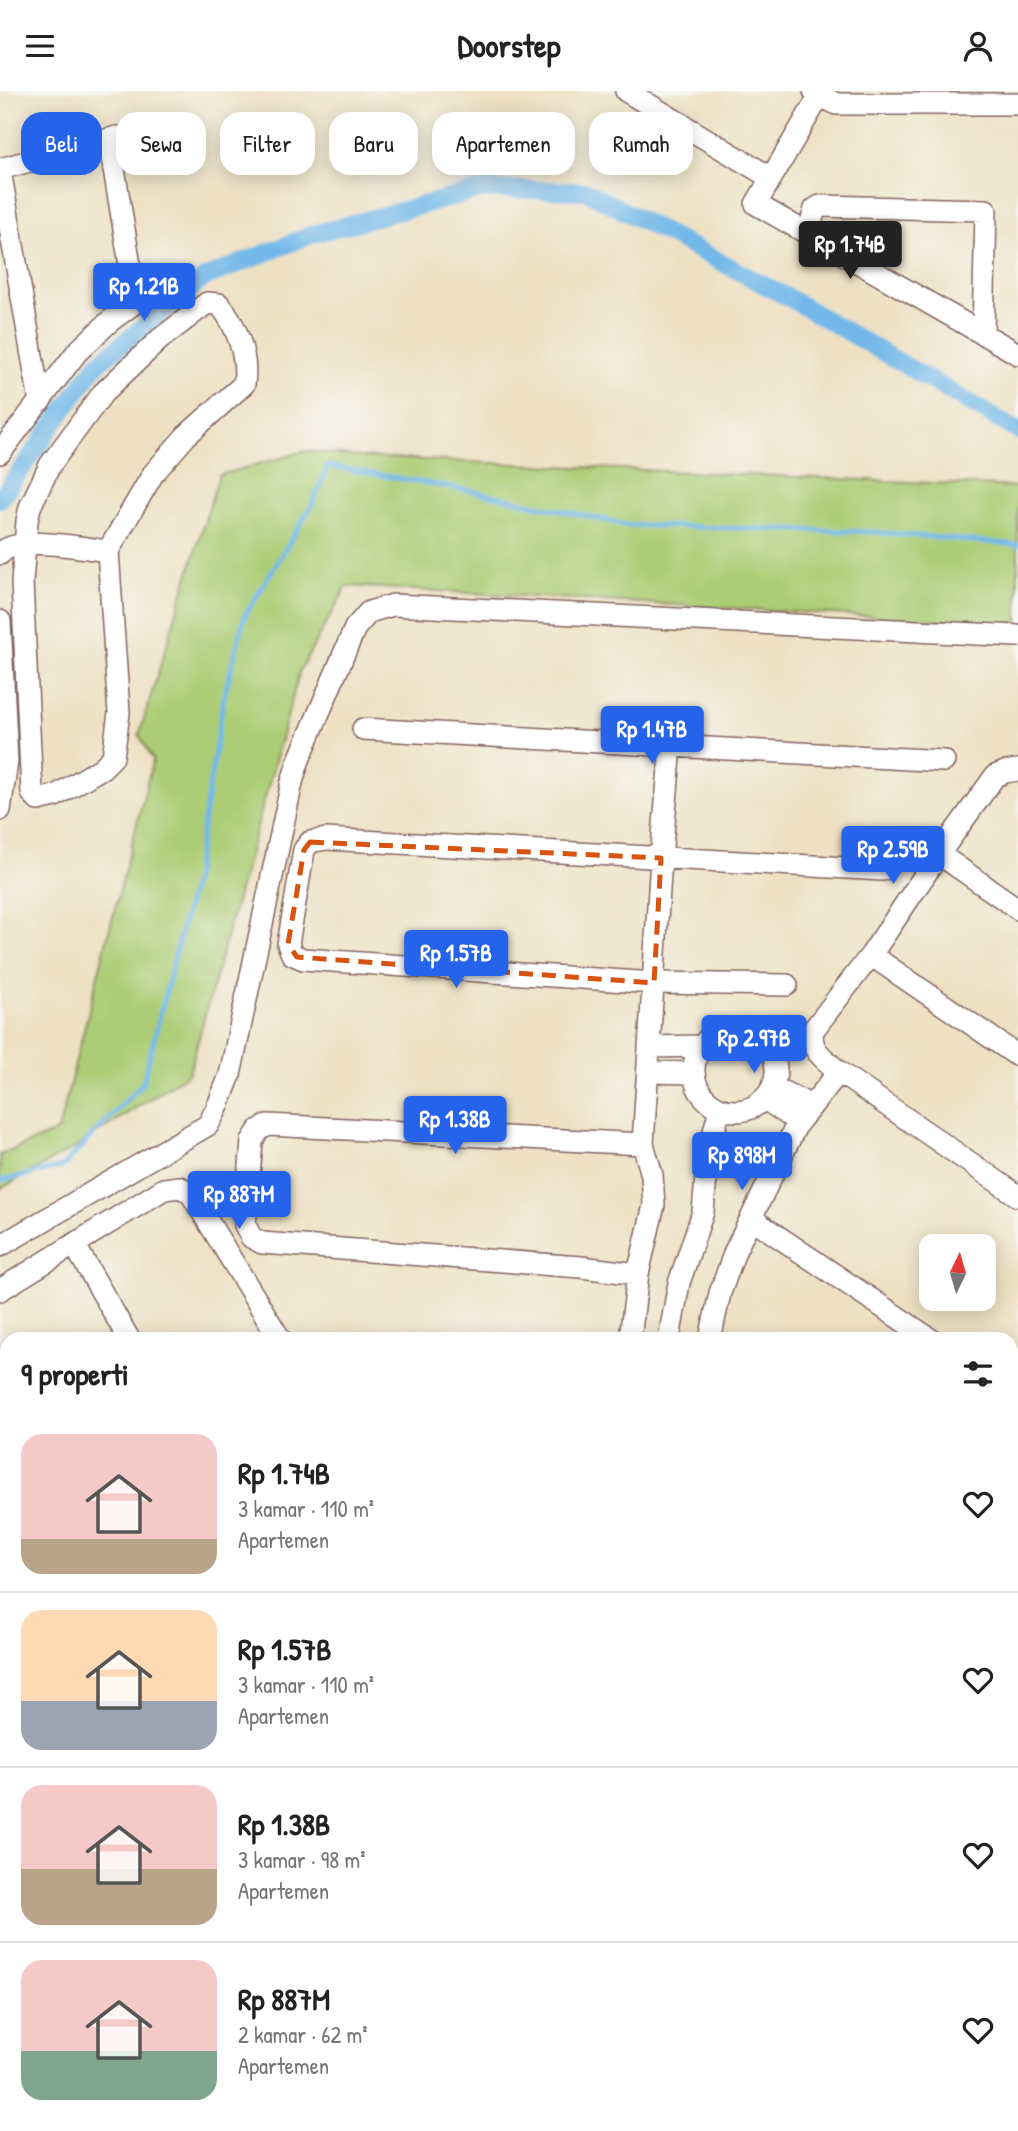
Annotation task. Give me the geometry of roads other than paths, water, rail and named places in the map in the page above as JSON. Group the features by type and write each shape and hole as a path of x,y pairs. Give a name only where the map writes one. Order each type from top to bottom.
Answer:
{"street":[{"path":"626,91 771,178"},
{"path":"1018,104 835,104 817,93 756,204 1018,354"},
{"path":"0,453 40,402 77,352 133,304 135,295 113,138 0,169 40,402"},
{"path":"808,233 815,209 820,206 986,210 983,334"},
{"path":"208,303 219,304 230,319 244,356 244,384 186,436 153,474 108,551 118,713 113,757 102,768 55,796 38,800 32,793 22,582 30,507 50,465 103,393 160,339 202,306 208,303"},
{"path":"0,554 9,546 26,543 108,551"},
{"path":"0,1246 208,1125 230,1075 298,762 355,628 369,612 393,605 1018,636"},
{"path":"0,621 7,762 0,810"},
{"path":"363,729 944,761"},
{"path":"631,1332 638,1274 654,1205 652,1175 643,1144 661,858 671,746"},
{"path":"1018,770 995,776 871,955 812,1034 811,1043 839,1072 1018,1196"},
{"path":"787,985 654,983 303,958 292,954 289,944 304,850 315,840 883,870"},
{"path":"939,854 1018,909"},
{"path":"871,955 1018,1055"},
{"path":"736,1029 761,1038 770,1049 776,1074 769,1093 744,1110 720,1108 702,1094 694,1073 695,1059 702,1046 711,1037 736,1029"},
{"path":"649,1047 702,1046"},
{"path":"648,1072 694,1073"},
{"path":"715,1332 720,1293 731,1262 797,1124 839,1072"},
{"path":"769,1093 812,1106"},
{"path":"769,1093 797,1124"},
{"path":"670,1332 679,1283 703,1212 708,1155 720,1108"},
{"path":"638,1274 581,1267 262,1243 251,1237 245,1225 251,1141 259,1130 268,1125 643,1144"},
{"path":"0,1290 164,1189 186,1188 191,1192 276,1332"},
{"path":"752,1219 920,1332"},
{"path":"74,1244 125,1332"}],"waterway":[{"path":"0,499 97,364 206,277 313,234 483,189 586,191 789,298 1018,431"},
{"path":"0,1181 62,1167 143,1083 194,879 224,696 245,615 312,505 328,466 472,491 627,525 874,532 1018,545"}]}
